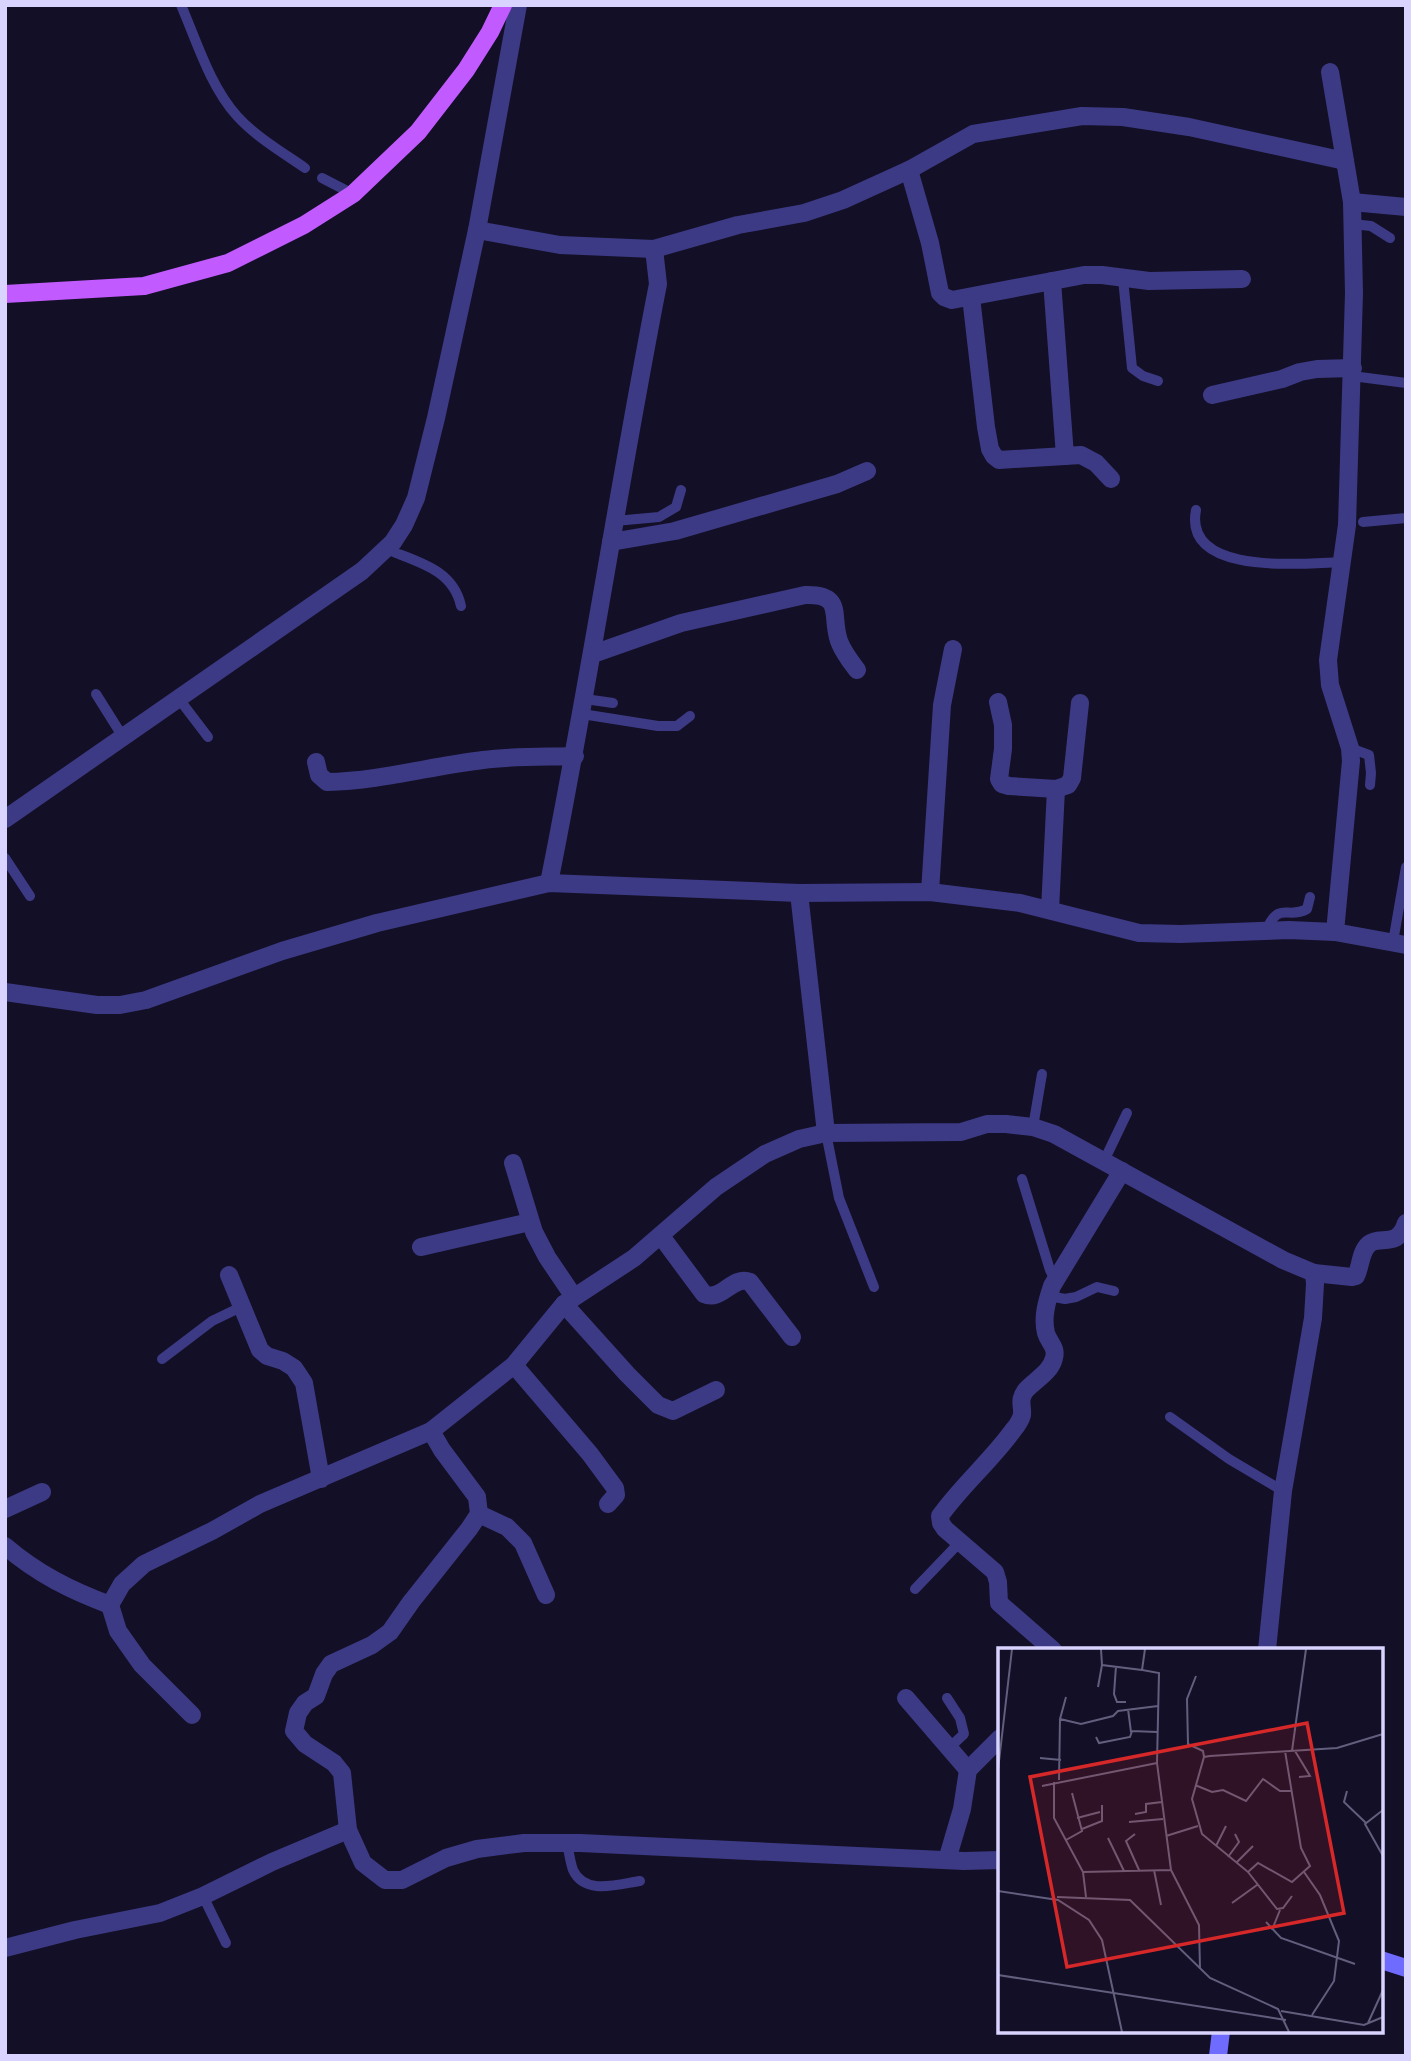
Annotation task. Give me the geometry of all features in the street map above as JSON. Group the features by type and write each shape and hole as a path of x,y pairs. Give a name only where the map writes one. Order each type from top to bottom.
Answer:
{"main road":[{"path":"5,294 144,286 228,263 304,225 353,194 418,132 466,70 503,5"}],"street":[{"path":"5,819 362,571 386,549 404,525 416,498 436,418 477,230 518,5"},
{"path":"1330,72 1352,202 1354,293 1352,372 1355,523 1343,562 1328,660 1330,685 1350,748 1351,761 1335,932"},
{"path":"477,230 560,245 654,249 738,225 804,213 844,200 909,170 973,134 1082,116 1123,117 1189,127 1345,161"},
{"path":"909,170 930,243 940,293 952,300 1084,275 1176,281 1242,279"},
{"path":"1352,202 1406,207"},
{"path":"549,883 584,707 658,284 654,249"},
{"path":"1052,281 1065,456"},
{"path":"971,297 986,427 993,456 999,460 1081,456 1096,463 1111,479"},
{"path":"1212,395 1317,369 1352,372"},
{"path":"611,542 675,531 812,492 867,471"},
{"path":"593,654 681,623 805,595 821,595 830,601 834,608 839,642 857,670"},
{"path":"930,892 942,705 953,649"},
{"path":"998,702 1003,725 999,779 1002,784 1056,789 1068,785 1072,778 1080,703"},
{"path":"316,762 319,775 327,782 338,782 483,760 575,756"},
{"path":"1050,910 1056,789"},
{"path":"5,992 97,1005 120,1005 146,1000 282,951 377,923 549,883 799,893 930,892 1020,903 1139,933 1335,932 1400,943"},
{"path":"799,893 826,1133"},
{"path":"192,1715 142,1665 118,1631 110,1605 122,1584 144,1564 260,1504 431,1431 514,1365 569,1301 634,1258 716,1187 765,1154 799,1139 826,1133 961,1132 987,1124 1033,1127 1054,1134 1283,1260 1314,1273 1356,1276 1363,1252 1368,1245 1374,1241 1390,1241 1404,1230 1406,1223"},
{"path":"513,1163 530,1222 569,1301 627,1374 657,1405 673,1411 716,1390"},
{"path":"1051,1648 999,1603 995,1572 941,1523 940,1516 1015,1429 1022,1416 1020,1402 1024,1392 1051,1366 1055,1356 1054,1347 1047,1337 1044,1322 1052,1288 1122,1171"},
{"path":"421,1247 530,1222"},
{"path":"661,1237 704,1294 716,1296 744,1279 750,1282 792,1337"},
{"path":"1267,1648 1283,1491 1313,1318 1314,1273"},
{"path":"229,1275 260,1350 294,1368 304,1383 321,1479"},
{"path":"514,1365 590,1454 615,1488 616,1495 608,1504"},
{"path":"431,1431 477,1497 479,1514 390,1632 372,1645 331,1664 316,1696 305,1703 298,1713 294,1731 305,1744 334,1763 342,1773 348,1830 363,1863 385,1880 402,1880 446,1858 477,1849 524,1843 998,1860"},
{"path":"5,1509 42,1492"},
{"path":"479,1514 507,1527 523,1543 546,1595"},
{"path":"5,1546 38,1572 71,1590 110,1605"},
{"path":"906,1698 968,1770"},
{"path":"947,1860 962,1809 968,1770 998,1740"},
{"path":"5,1948 75,1930 160,1913 348,1830"},
{"path":"1383,1961 1406,1968"},
{"path":"1218,2056 1221,2033"}],"lane":[{"path":"181,5 214,82 236,115 257,134 305,168"},
{"path":"323,178 353,194"},
{"path":"1352,224 1371,226 1390,238"},
{"path":"1123,279 1132,368 1143,376 1158,381"},
{"path":"1352,372 1406,383"},
{"path":"615,521 659,517 676,507 681,490"},
{"path":"1196,510 1194,523 1201,541 1217,552 1239,560 1268,564 1343,562"},
{"path":"1355,523 1406,518"},
{"path":"386,549 442,574 459,594 461,606"},
{"path":"96,694 124,737"},
{"path":"179,699 208,737"},
{"path":"584,707 614,703"},
{"path":"584,707 658,726 677,726 690,716"},
{"path":"1350,748 1368,755 1370,785"},
{"path":"5,858 30,896"},
{"path":"1400,943 1406,867"},
{"path":"1266,931 1271,919 1279,912 1302,912 1307,909 1310,897"},
{"path":"1033,1127 1042,1073"},
{"path":"1104,1161 1127,1113"},
{"path":"826,1133 838,1198 874,1287"},
{"path":"1022,1179 1052,1288 1065,1299 1097,1287 1114,1291"},
{"path":"162,1359 212,1321 241,1307"},
{"path":"1170,1418 1229,1459 1283,1491"},
{"path":"915,1589 960,1542"},
{"path":"947,1698 960,1718 964,1734 949,1748"},
{"path":"567,1843 574,1872 593,1887 640,1881"},
{"path":"203,1896 226,1943"}]}
